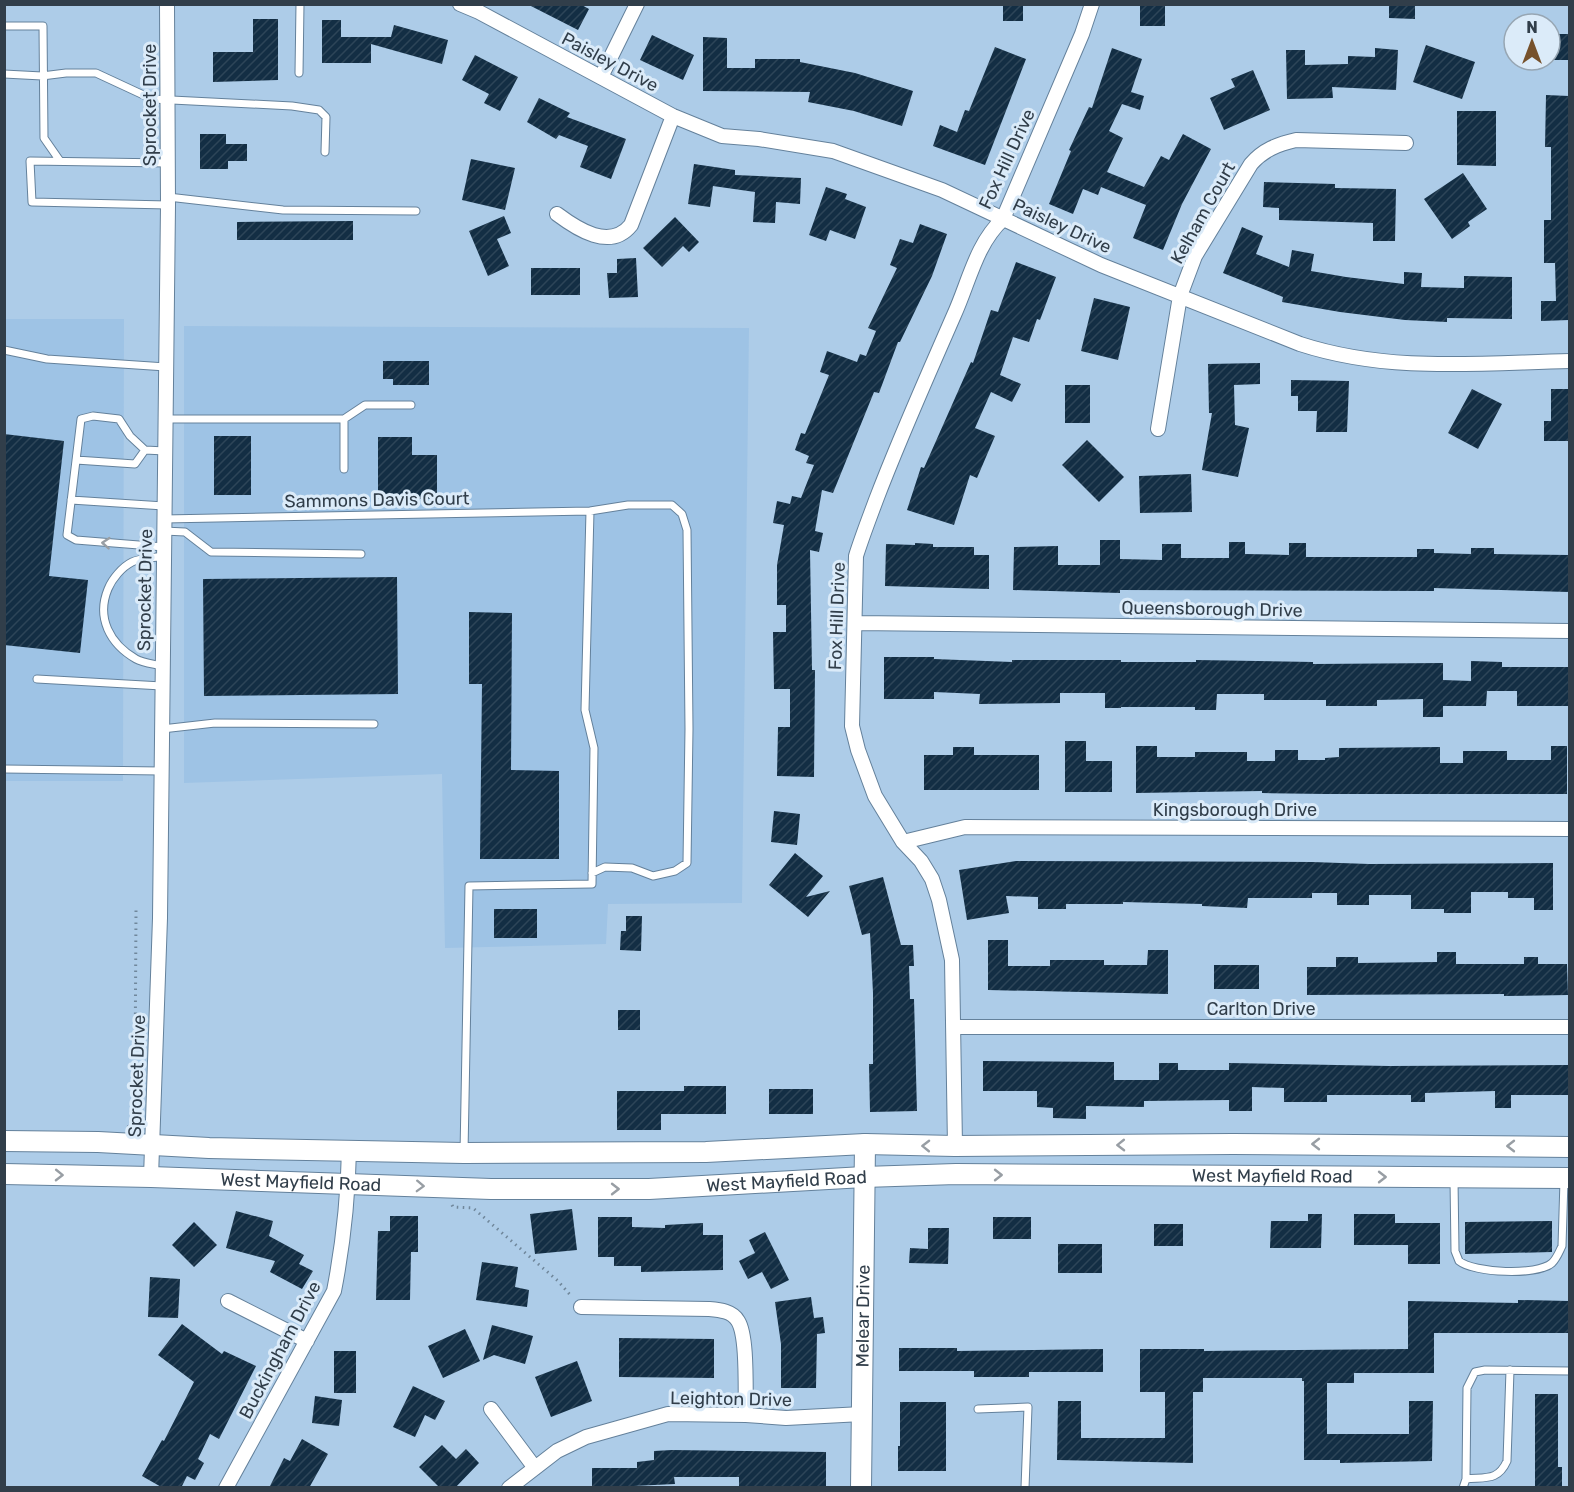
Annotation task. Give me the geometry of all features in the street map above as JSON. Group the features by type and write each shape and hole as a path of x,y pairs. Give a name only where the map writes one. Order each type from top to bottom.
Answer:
{"main road":[{"name":"West Mayfield Road","path":"4,1141 464,1153 706,1152 865,1144 1569,1147"},
{"name":"Melear Drive","path":"861,1488 865,1144"},
{"name":"West Mayfield Road","path":"4,1174 491,1189 650,1189 864,1177 967,1174 1567,1178"}],"street":[{"name":"Sprocket Drive","path":"151,1177 160,918 168,201 167,4"},
{"name":"Paisley Drive","path":"460,4 673,116 722,136 759,139 833,152 942,190 1101,265 1300,344 1329,353 1415,365 1569,361"},
{"path":"601,77 637,4"},
{"name":"Fox Hill Drive","path":"955,1146 952,960 939,900 932,879 921,861 903,842 875,796 852,726 856,556 888,466 962,297 978,254 991,230 1003,219 1082,34 1092,4"},
{"path":"557,214 579,230 597,237 619,235 627,231 673,116"},
{"name":"Kelham Court","path":"1158,429 1180,296 1195,256 1258,155 1280,144 1296,140 1406,143"},
{"name":"Queensborough Drive","path":"855,623 1569,631"},
{"name":"Kingsborough Drive","path":"903,842 965,827 1569,829"},
{"name":"Carlton Drive","path":"953,1027 1569,1027"},
{"name":"Buckingham Drive","path":"226,1488 334,1291 348,1184 349,1150"},
{"path":"228,1301 307,1341"},
{"path":"581,1308 709,1308 733,1315 739,1322 744,1336 746,1415"},
{"path":"491,1409 535,1468"},
{"name":"Leighton Drive","path":"509,1488 557,1451 586,1437 668,1414 786,1418 862,1414"}],"lane":[{"path":"299,73 300,4"},
{"path":"4,26 43,26 44,138 60,161"},
{"path":"4,74 42,76 96,73 152,99 292,106 319,110 326,117 325,152"},
{"path":"168,163 30,161 32,202 168,201 282,210 416,211"},
{"path":"4,350 47,359 166,367"},
{"path":"165,418 344,419 365,405 411,405"},
{"path":"164,552 76,540 67,535 81,419 93,416 119,419 130,436 145,450 165,451"},
{"path":"344,419 344,469"},
{"path":"76,460 135,464 145,450"},
{"path":"71,500 164,519 211,552 361,554"},
{"name":"Sammons Davis Court","path":"164,519 590,511 628,505 672,505 682,514 687,530 689,729 687,863 675,871 653,876 632,868 605,867 592,873"},
{"path":"464,1153 469,886 592,884 594,748 585,710 590,511"},
{"path":"163,666 138,660 123,648 107,631 102,610 110,585 125,567 164,552"},
{"path":"37,679 162,686"},
{"path":"162,729 215,723 374,724"},
{"path":"4,769 161,771"},
{"path":"1454,1177 1455,1251 1459,1261 1471,1267 1490,1271 1540,1268 1551,1264 1562,1246 1567,1178"},
{"path":"1462,1488 1466,1479 1467,1388 1475,1372 1485,1370 1569,1371"},
{"path":"1466,1479 1493,1477 1502,1471 1507,1461 1510,1370"},
{"path":"978,1409 1028,1407 1025,1488"}],"path":[{"path":"127,1129 134,1111 136,910"},
{"path":"453,1207 473,1208 558,1281 581,1308"}],"shaded area":[{"path":"5,319 124,319 123,781 5,781"},
{"path":"184,326 749,328 742,903 608,904 606,944 445,948 442,774 184,783"}],"building":[{"path":"527,4 580,4 589,9 578,30"},
{"path":"1003,4 1023,4 1023,21 1003,21"},
{"path":"1140,4 1165,4 1165,26 1140,26"},
{"path":"1389,4 1415,4 1415,19 1389,18"},
{"path":"253,19 278,19 278,80 213,82 213,52 253,52"},
{"path":"322,20 341,20 341,37 391,37 394,25 448,40 442,64 371,44 371,63 322,63"},
{"path":"1562,34 1569,34 1569,60 1562,60"},
{"path":"652,35 694,55 683,80 640,60"},
{"path":"703,37 727,38 727,68 755,68 755,59 800,59 800,62 855,73 913,91 902,126 854,111 808,102 810,92 703,91"},
{"path":"1426,45 1475,62 1462,99 1413,82"},
{"path":"995,47 1026,59 985,165 933,146 940,125 957,132 965,110 969,111"},
{"path":"1112,48 1142,59 1131,92 1144,96 1140,110 1122,104 1109,131 1123,138 1107,172 1144,187 1161,156 1169,160 1183,134 1211,149 1182,204 1163,250 1133,238 1146,205 1101,187 1098,195 1083,189 1073,214 1049,204 1071,151 1069,150 1089,107 1092,108"},
{"path":"1375,48 1398,50 1396,90 1332,87 1333,98 1287,99 1286,50 1305,50 1305,65 1348,64 1348,56 1375,57"},
{"path":"475,55 518,77 500,111 484,103 489,94 462,80"},
{"path":"1253,70 1270,110 1224,130 1210,98 1235,87 1231,79"},
{"path":"1546,95 1569,96 1569,320 1541,321 1541,301 1556,301 1555,263 1544,263 1544,220 1551,220 1551,147 1545,147"},
{"path":"539,98 570,113 567,117 626,139 611,179 580,167 588,146 559,135 556,139 527,122"},
{"path":"1457,111 1496,111 1496,166 1457,165"},
{"path":"200,134 226,134 226,144 247,144 247,161 228,161 228,169 200,169"},
{"path":"471,159 515,168 505,210 462,200"},
{"path":"694,164 735,170 735,175 801,178 800,204 776,202 775,223 753,222 755,192 713,186 710,207 688,204"},
{"path":"1463,173 1487,209 1468,222 1470,226 1452,239 1424,199"},
{"path":"1264,182 1335,184 1335,188 1396,189 1395,241 1373,241 1373,223 1279,220 1279,208 1263,207"},
{"path":"826,187 847,194 845,199 866,207 855,239 830,230 826,241 809,235"},
{"path":"504,216 511,233 497,239 509,266 488,276 469,231"},
{"path":"675,217 699,242 689,252 683,246 662,267 643,248"},
{"path":"353,221 353,240 237,240 237,222"},
{"path":"920,224 947,234 932,276 898,342 879,393 874,392 833,493 822,490 815,531 823,533 819,552 810,550 812,670 815,670 814,777 777,776 778,727 790,727 790,689 774,689 773,632 786,632 786,605 777,605 777,565 784,525 773,523 777,501 790,504 792,496 801,498 814,465 806,463 809,456 795,450 801,433 805,434 829,375 820,372 827,351 857,362 860,354 866,356 876,331 868,328 897,268 890,265 900,239 913,243"},
{"path":"1242,227 1263,236 1256,254 1289,267 1292,250 1314,254 1311,271 1404,284 1404,272 1422,273 1421,287 1464,288 1464,276 1512,277 1512,319 1447,318 1447,322 1405,320 1282,302 1283,297 1223,273"},
{"path":"636,258 638,297 609,298 607,273 617,273 617,259"},
{"path":"1016,262 1056,277 1029,342 1013,337 1000,375 1021,384 1012,402 991,392 975,428 995,436 977,478 970,475 954,525 907,510 921,467 924,468 971,362 973,363 991,310 998,312"},
{"path":"531,268 580,268 580,295 531,295"},
{"path":"1094,298 1130,307 1118,360 1081,351"},
{"path":"383,361 429,361 429,385 393,385 393,379 383,379"},
{"path":"1260,363 1260,384 1234,385 1235,425 1249,428 1238,477 1202,470 1212,413 1209,413 1208,364"},
{"path":"1291,380 1349,381 1347,432 1316,432 1317,411 1298,411 1298,396 1291,396"},
{"path":"1065,385 1090,385 1090,423 1065,423"},
{"path":"1472,389 1502,404 1478,449 1448,433"},
{"path":"1551,389 1569,389 1569,441 1544,441 1544,421 1551,421"},
{"path":"4,434 64,441 49,576 88,580 80,653 4,645"},
{"path":"214,436 251,436 251,495 214,495"},
{"path":"378,437 412,437 412,455 437,455 437,499 378,499"},
{"path":"1087,440 1124,477 1099,502 1062,465"},
{"path":"1191,474 1192,512 1140,513 1139,476"},
{"path":"1100,540 1120,540 1120,559 1162,560 1162,544 1181,544 1181,558 1229,558 1229,542 1245,542 1245,554 1289,555 1289,543 1306,543 1306,557 1417,557 1417,549 1434,549 1434,553 1471,554 1471,548 1494,548 1494,554 1569,555 1569,592 1434,588 1434,591 1120,590 1120,593 1013,590 1014,547 1058,546 1058,565 1100,565"},
{"path":"915,543 933,544 933,547 974,547 974,555 989,555 989,589 885,586 886,544 915,545"},
{"path":"397,577 398,694 204,696 203,579"},
{"path":"469,612 512,613 511,770 559,771 559,859 480,859 482,684 469,684"},
{"path":"884,657 934,657 934,659 1012,662 1012,660 1121,660 1121,662 1196,662 1196,660 1313,662 1313,664 1443,663 1443,680 1471,681 1471,661 1502,662 1502,667 1569,667 1569,706 1517,706 1517,691 1487,691 1486,706 1443,706 1443,717 1423,717 1423,699 1377,700 1377,706 1326,706 1326,700 1264,700 1264,694 1217,694 1216,710 1195,710 1195,707 1105,708 1105,693 1060,693 1060,703 979,704 980,694 934,692 934,699 884,699"},
{"path":"1065,741 1086,741 1086,761 1112,761 1112,792 1065,792"},
{"path":"1136,746 1157,746 1157,757 1195,757 1195,752 1247,752 1247,761 1275,761 1275,750 1298,750 1298,760 1325,760 1325,758 1339,757 1339,748 1440,747 1440,763 1463,763 1463,751 1507,751 1507,760 1551,760 1551,746 1567,746 1567,794 1326,794 1262,793 1262,791 1136,793"},
{"path":"953,747 974,747 974,755 1039,755 1039,790 924,790 924,755 953,755"},
{"path":"774,811 800,814 797,845 771,842"},
{"path":"795,853 823,876 806,897 830,891 808,917 769,885"},
{"path":"1016,861 1553,863 1553,910 1534,910 1534,898 1508,898 1508,892 1471,892 1471,913 1444,913 1444,909 1411,909 1411,895 1369,895 1369,905 1337,905 1337,893 1312,893 1312,898 1248,898 1247,908 1202,906 1202,904 1123,902 1123,904 1066,904 1066,909 1038,909 1038,897 1006,896 1009,913 967,920 959,870"},
{"path":"883,877 901,945 913,945 914,966 909,966 910,999 914,999 917,1111 870,1112 869,1064 873,1064 873,993 870,933 862,935 849,886"},
{"path":"494,909 537,909 537,938 494,938"},
{"path":"626,916 642,916 641,951 620,950 621,931 626,931"},
{"path":"988,940 1008,940 1008,966 1050,966 1050,960 1104,960 1104,965 1147,965 1148,950 1168,950 1168,994 988,990"},
{"path":"1437,952 1456,952 1456,964 1524,964 1524,957 1538,957 1538,964 1567,964 1568,995 1307,995 1307,967 1336,967 1336,957 1358,957 1358,963 1437,962"},
{"path":"1214,965 1259,965 1259,989 1214,989"},
{"path":"618,1010 640,1010 640,1030 618,1030"},
{"path":"983,1061 1114,1062 1114,1080 1159,1080 1159,1063 1178,1063 1178,1070 1229,1070 1229,1063 1389,1066 1569,1065 1569,1095 1511,1095 1511,1108 1495,1108 1495,1091 1425,1093 1425,1102 1411,1102 1411,1095 1327,1095 1327,1102 1284,1102 1284,1088 1252,1087 1252,1111 1229,1111 1229,1100 1144,1101 1144,1107 1086,1106 1086,1119 1053,1118 1053,1108 1037,1107 1037,1091 983,1091"},
{"path":"684,1086 726,1086 726,1114 661,1114 661,1130 617,1130 617,1091 684,1091"},
{"path":"769,1089 813,1089 813,1114 769,1114"},
{"path":"572,1209 577,1250 535,1254 530,1214"},
{"path":"236,1211 273,1221 269,1236 304,1255 299,1264 313,1271 302,1289 270,1272 275,1261 226,1248"},
{"path":"1308,1214 1322,1214 1321,1248 1270,1248 1271,1221 1308,1221"},
{"path":"1354,1214 1395,1214 1395,1223 1440,1223 1440,1264 1408,1264 1408,1245 1354,1245"},
{"path":"390,1216 418,1216 418,1252 411,1252 410,1300 376,1300 378,1231 390,1231"},
{"path":"598,1217 632,1217 632,1227 665,1228 665,1225 703,1223 703,1235 723,1235 723,1270 641,1272 641,1266 614,1266 614,1257 598,1257"},
{"path":"993,1217 1031,1217 1031,1239 993,1239"},
{"path":"1552,1221 1552,1252 1465,1254 1465,1222"},
{"path":"194,1222 217,1245 194,1267 172,1245"},
{"path":"1154,1224 1183,1224 1183,1246 1154,1246"},
{"path":"928,1228 949,1228 948,1264 909,1263 910,1248 928,1249"},
{"path":"765,1232 789,1280 771,1289 762,1272 748,1279 739,1261 755,1253 749,1240"},
{"path":"1058,1244 1102,1244 1102,1273 1058,1273"},
{"path":"482,1262 518,1267 515,1287 529,1290 527,1307 476,1300"},
{"path":"150,1277 180,1279 178,1318 148,1317"},
{"path":"811,1297 814,1318 823,1317 825,1333 817,1334 816,1388 781,1388 781,1344 775,1302"},
{"path":"1518,1300 1569,1301 1569,1333 1434,1333 1434,1373 1354,1373 1354,1383 1327,1383 1327,1434 1409,1434 1409,1401 1433,1401 1432,1461 1340,1463 1340,1460 1304,1460 1304,1381 1302,1378 1203,1378 1203,1392 1193,1392 1193,1463 1057,1460 1058,1401 1081,1401 1081,1438 1165,1438 1165,1392 1140,1392 1140,1349 1204,1349 1204,1351 1408,1349 1408,1301 1518,1303"},
{"path":"182,1324 222,1354 224,1351 256,1366 219,1439 210,1434 198,1459 204,1463 195,1480 187,1476 181,1488 163,1488 142,1476 162,1440 164,1441 194,1382 158,1355"},
{"path":"492,1325 533,1336 525,1364 494,1355 483,1360"},
{"path":"465,1329 480,1361 443,1378 428,1346"},
{"path":"619,1338 714,1339 714,1378 619,1377"},
{"path":"899,1348 957,1348 957,1351 1103,1349 1103,1372 1029,1372 1029,1377 974,1377 974,1371 899,1371"},
{"path":"334,1351 356,1351 356,1393 334,1393"},
{"path":"577,1361 592,1401 551,1417 535,1377"},
{"path":"413,1386 445,1401 435,1420 425,1415 415,1437 393,1427"},
{"path":"1535,1394 1558,1394 1558,1467 1562,1467 1562,1488 1535,1488"},
{"path":"315,1396 342,1400 339,1426 312,1423"},
{"path":"900,1402 946,1402 946,1471 898,1471"},
{"path":"302,1439 328,1454 309,1488 269,1488 284,1458 290,1461"},
{"path":"442,1445 456,1459 466,1449 479,1463 455,1488 440,1488 419,1467"},
{"path":"654,1451 826,1452 826,1487 739,1487 739,1477 674,1477 675,1484 592,1488 592,1468 637,1468 637,1462 654,1460"}]}
